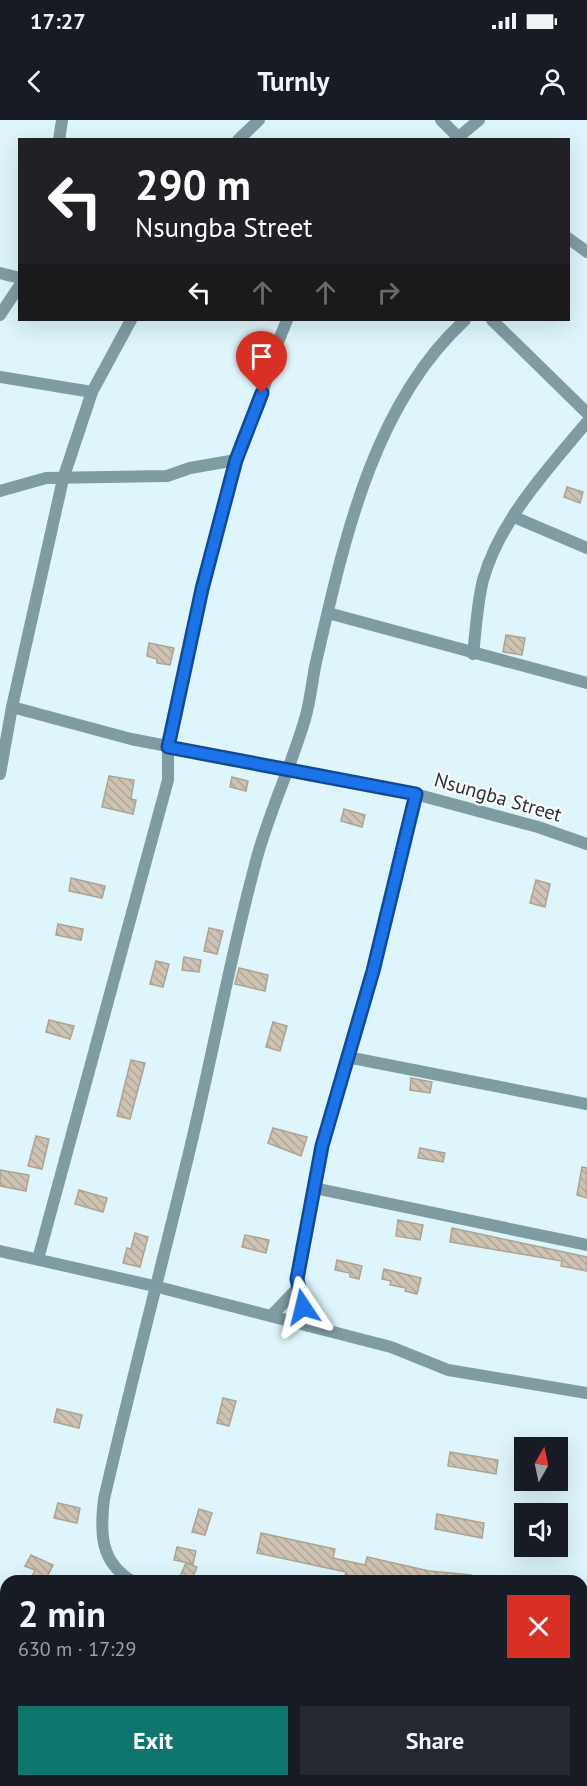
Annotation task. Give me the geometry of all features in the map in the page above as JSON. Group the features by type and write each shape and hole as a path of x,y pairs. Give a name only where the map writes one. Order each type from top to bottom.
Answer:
{"street":[{"path":"59,138 62,120"},
{"path":"240,138 259,120"},
{"path":"441,120 457,138"},
{"path":"459,138 479,120"},
{"path":"570,239 587,252"},
{"path":"0,273 18,278"},
{"path":"0,315 18,288"},
{"path":"0,774 4,731 12,706 63,479 92,392 129,321"},
{"path":"38,1259 168,780 168,747 202,589 236,460 259,405 276,347 287,321"},
{"path":"124,1575 110,1564 101,1535 104,1499 256,860 273,801 306,715 340,562 372,467 404,395 425,361 464,321"},
{"path":"493,321 587,413"},
{"path":"0,377 92,392"},
{"path":"473,654 483,582 494,551 514,517 550,466 587,422"},
{"path":"0,491 34,481 167,476 190,468 236,460"},
{"path":"514,517 587,548"},
{"path":"328,614 587,683"},
{"name":"Nsungba Street","path":"12,706 168,747 416,794 538,827 587,844"},
{"path":"309,1326 297,1288 322,1146 373,971 416,794"},
{"path":"347,1057 587,1104"},
{"path":"314,1188 587,1245"},
{"path":"0,1251 154,1286 391,1347 448,1370 587,1393"},
{"path":"271,1316 297,1288"}],"building":[{"path":"567,487 583,492 580,503 564,497"},
{"path":"506,635 525,638 522,655 503,652"},
{"path":"149,643 174,648 170,665 157,663 157,659 147,656"},
{"path":"109,776 134,780 131,799 136,800 133,814 102,807"},
{"path":"232,777 248,781 246,791 230,787"},
{"path":"344,809 365,815 362,827 341,821"},
{"path":"71,878 105,886 102,898 69,891"},
{"path":"536,880 550,884 545,907 530,903"},
{"path":"58,924 83,929 81,940 56,935"},
{"path":"209,928 223,931 217,954 204,951"},
{"path":"184,957 201,960 199,972 182,970"},
{"path":"156,961 169,964 163,987 150,984"},
{"path":"239,968 268,975 265,991 235,984"},
{"path":"49,1020 74,1026 70,1039 46,1032"},
{"path":"273,1022 287,1026 280,1051 266,1047"},
{"path":"131,1060 145,1063 130,1119 117,1116"},
{"path":"411,1078 432,1082 430,1093 410,1090"},
{"path":"273,1128 307,1137 301,1156 268,1143"},
{"path":"36,1136 49,1139 42,1169 28,1166"},
{"path":"420,1148 445,1153 443,1162 418,1158"},
{"path":"582,1167 587,1168 587,1198 577,1195"},
{"path":"0,1170 29,1175 26,1191 0,1186"},
{"path":"79,1190 107,1198 103,1212 75,1204"},
{"path":"398,1220 423,1225 420,1240 396,1236"},
{"path":"452,1228 587,1257 587,1271 561,1266 562,1261 450,1242"},
{"path":"135,1233 148,1237 140,1267 123,1263 127,1248 131,1249"},
{"path":"245,1235 269,1240 266,1253 242,1247"},
{"path":"337,1260 362,1266 359,1279 350,1277 350,1273 335,1270"},
{"path":"384,1269 421,1278 417,1294 405,1291 406,1288 390,1285 391,1281 382,1279"},
{"path":"223,1398 236,1401 229,1426 217,1423"},
{"path":"57,1409 82,1415 79,1428 54,1422"},
{"path":"450,1452 498,1460 496,1474 448,1466"},
{"path":"58,1503 80,1508 77,1523 54,1518"},
{"path":"199,1509 212,1513 205,1535 192,1532"},
{"path":"437,1514 484,1523 482,1538 435,1529"},
{"path":"261,1533 335,1549 333,1558 365,1565 367,1557 429,1571 471,1575 345,1575 346,1572 257,1553"},
{"path":"177,1547 196,1551 193,1564 174,1560"},
{"path":"31,1555 53,1565 48,1575 33,1575 35,1570 25,1566"},
{"path":"186,1563 197,1567 194,1575 181,1575"}],"route":[{"path":"262,393 236,460 202,589 168,747 416,794 373,971 322,1146 297,1279 297,1288 303,1307"}]}
